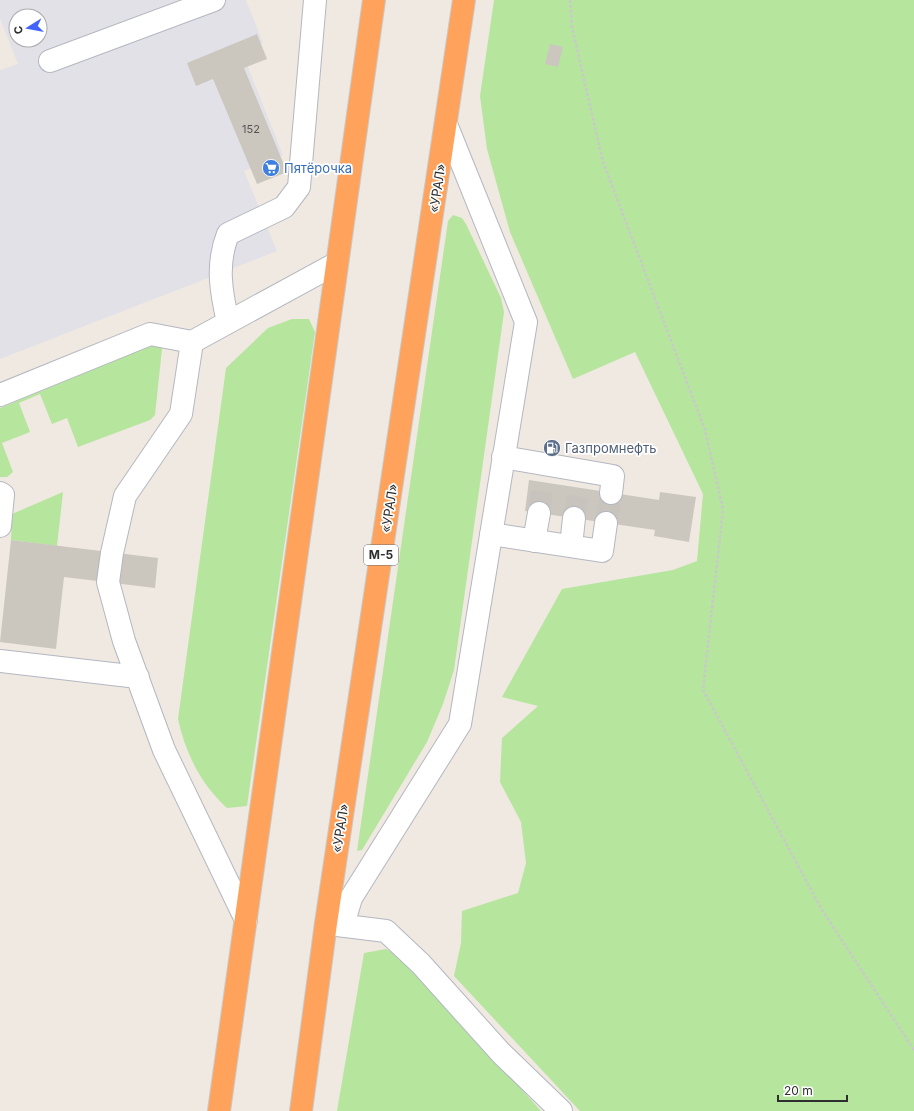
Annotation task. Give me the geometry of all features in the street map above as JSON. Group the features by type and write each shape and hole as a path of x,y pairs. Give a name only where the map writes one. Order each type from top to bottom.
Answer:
{"highway":[{"path":"219,1111 374,0"},
{"name":"«УРАЛ»","path":"301,1111 334,924 464,0"}],"street":[{"path":"50,61 214,0"},
{"path":"228,322 221,294 221,251 228,234 284,207 298,187 315,0"},
{"path":"446,124 526,322 460,724 334,924 386,931 422,964 501,1053 561,1111"},
{"path":"0,395 150,334 192,342 337,263"},
{"path":"192,342 181,414 125,496 112,553 108,582 124,641 164,750 246,920"},
{"path":"503,458 545,473 580,479 613,476 611,493"},
{"path":"0,493 3,495 0,526"},
{"path":"534,541 539,513"},
{"path":"571,546 574,518"},
{"path":"491,534 602,551 606,523"},
{"path":"0,661 138,678"}],"path":[{"path":"570,0 572,27 603,162 705,430 723,509 703,690 822,910 914,1050"}],"shaded area":[{"path":"0,0 246,0 263,43 242,52 283,155 244,171 277,251 0,359 0,70 18,64 12,48 48,48 48,8 8,8 8,39 0,19"}],"green space":[{"path":"494,0 914,0 914,1111 580,1111 454,976 461,943 462,911 518,893 526,863 521,822 500,782 502,738 538,706 502,697 562,589 673,570 697,561 703,494 635,352 573,379 510,232 487,149 480,96"},
{"path":"453,215 462,218 466,224 501,298 504,312 454,670 443,704 427,742 362,850 357,851 448,221"},
{"path":"292,319 309,319 315,332 247,806 227,808 209,789 195,767 185,744 178,719 226,368 268,328"},
{"path":"151,345 160,345 162,349 155,415 150,420 78,447 67,418 52,424 40,394 19,403 30,432 2,443 13,472 7,477 0,477 0,408"},
{"path":"63,492 57,546 11,540 12,514"},
{"path":"386,949 408,962 541,1111 337,1111 364,953"}],"building":[{"path":"257,34 267,59 244,68 287,172 257,184 213,79 196,86 187,63"},
{"path":"550,44 563,47 558,67 545,64"},
{"path":"529,480 659,500 660,492 696,497 689,542 654,536 655,530 525,511"},
{"path":"11,540 158,558 155,588 64,577 56,649 0,642"}],"tunnel":[{"path":"539,513 543,483"},
{"path":"574,518 579,488"},
{"path":"606,523 611,493"}],"place":[{"name":"Пятёрочка","path":"271,168"},
{"name":"Газпромнефть","path":"552,448"}]}
